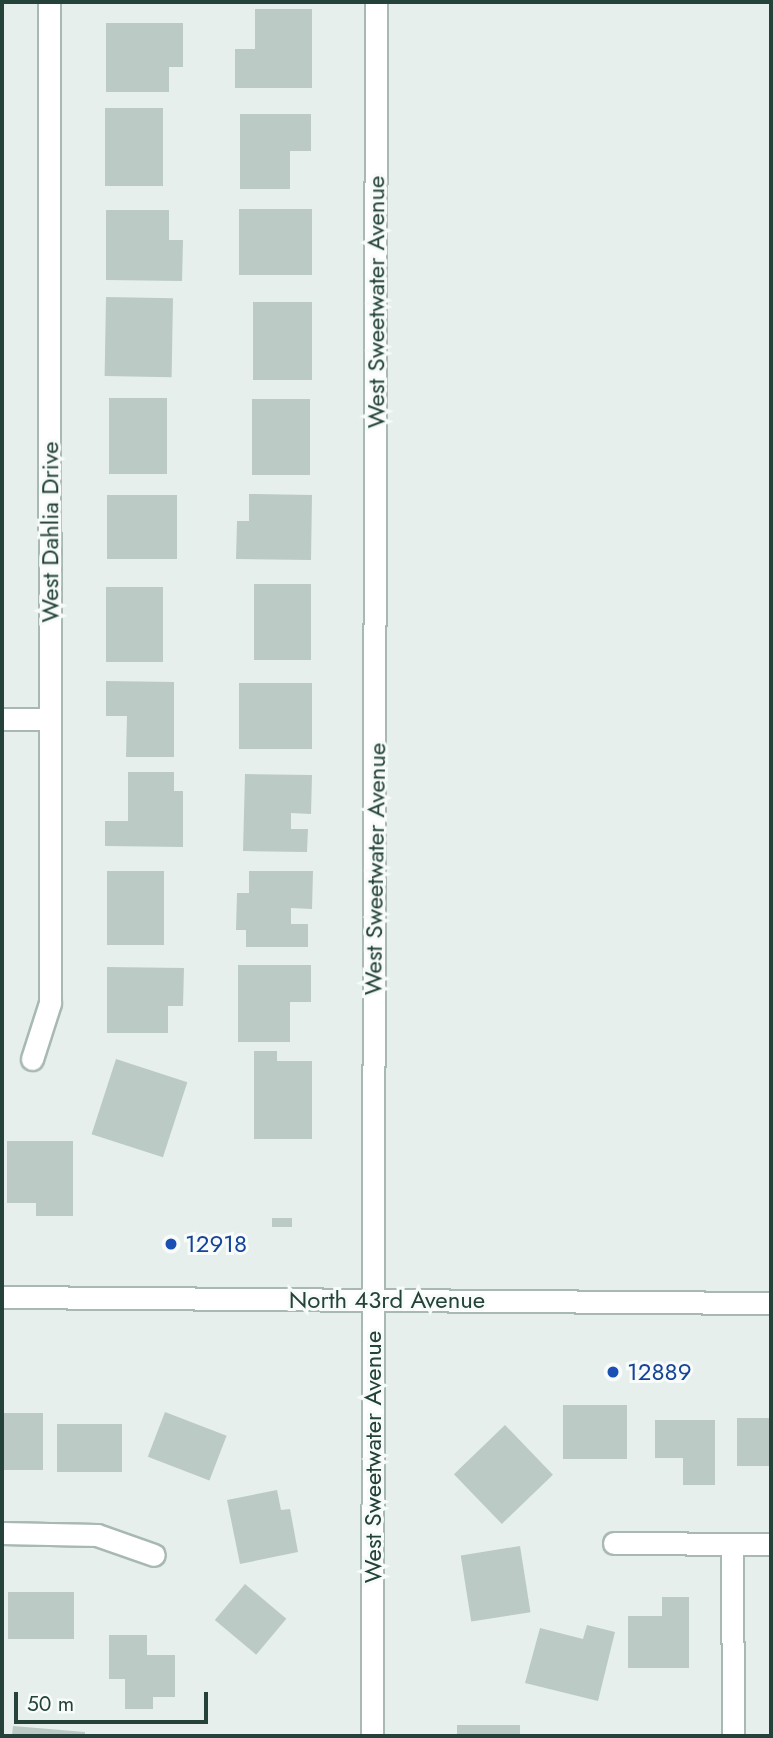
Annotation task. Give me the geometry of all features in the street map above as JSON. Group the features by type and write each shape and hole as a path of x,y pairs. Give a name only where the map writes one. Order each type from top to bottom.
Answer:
{"street":[{"name":"West Dahlia Drive","path":"32,1059 50,1003 49,2"},
{"name":"West Sweetwater Avenue","path":"372,1736 376,2"},
{"path":"2,719 50,719"},
{"name":"North 43rd Avenue","path":"2,1297 771,1303"},
{"path":"2,1533 97,1535 154,1556"},
{"path":"614,1543 771,1544"},
{"path":"732,1544 733,1736"}],"building":[{"path":"255,9 312,9 312,88 235,88 235,49 255,49"},
{"path":"106,23 183,23 183,67 169,67 169,92 106,92"},
{"path":"105,108 163,108 163,186 105,186"},
{"path":"240,114 311,114 311,151 290,151 290,189 240,189"},
{"path":"239,209 312,209 312,275 239,275"},
{"path":"106,210 169,210 169,240 183,240 182,281 106,280"},
{"path":"106,297 173,298 172,377 105,376"},
{"path":"253,302 312,302 312,380 253,380"},
{"path":"109,398 167,398 167,474 109,474"},
{"path":"252,399 310,399 310,475 252,475"},
{"path":"249,494 312,495 311,560 236,559 237,521 249,521"},
{"path":"107,495 177,495 177,559 107,559"},
{"path":"254,584 311,584 311,660 254,660"},
{"path":"106,587 163,587 163,662 106,662"},
{"path":"106,681 174,682 174,757 126,757 127,716 106,716"},
{"path":"239,683 312,683 312,749 239,749"},
{"path":"128,772 174,772 174,791 183,791 183,847 105,846 105,821 128,821"},
{"path":"245,774 312,775 311,814 291,813 291,829 308,829 307,852 243,851"},
{"path":"107,871 164,871 164,945 107,945"},
{"path":"249,871 313,871 312,909 291,908 291,924 308,924 308,947 246,947 246,930 236,930 237,893 249,893"},
{"path":"238,965 311,965 311,1002 290,1002 290,1042 238,1042"},
{"path":"107,967 184,968 183,1006 168,1006 168,1033 107,1033"},
{"path":"254,1051 277,1051 277,1061 312,1061 312,1139 254,1139"},
{"path":"116,1059 187,1082 163,1157 92,1134"},
{"path":"7,1141 73,1141 73,1216 36,1216 36,1203 7,1203"},
{"path":"272,1218 292,1218 292,1227 272,1227"},
{"path":"563,1405 627,1405 627,1459 563,1459"},
{"path":"165,1412 227,1436 209,1480 148,1457"},
{"path":"2,1413 43,1413 43,1470 2,1470"},
{"path":"737,1418 771,1418 771,1466 737,1466"},
{"path":"655,1420 715,1420 715,1485 683,1485 683,1458 655,1458"},
{"path":"57,1424 122,1424 122,1472 57,1472"},
{"path":"505,1425 553,1475 502,1524 454,1474"},
{"path":"277,1490 281,1510 290,1509 298,1552 240,1564 227,1500"},
{"path":"520,1546 530,1612 471,1622 461,1555"},
{"path":"245,1584 286,1619 256,1655 215,1620"},
{"path":"8,1592 74,1592 74,1639 8,1639"},
{"path":"662,1597 689,1597 689,1668 628,1668 628,1616 662,1616"},
{"path":"587,1625 615,1632 598,1701 525,1683 540,1628 583,1639"},
{"path":"109,1635 147,1635 147,1655 175,1655 175,1697 153,1697 153,1709 125,1709 125,1679 109,1679"},
{"path":"457,1725 520,1725 520,1736 457,1736"},
{"path":"13,1726 85,1732 85,1736 12,1736"}],"place":[{"name":"12918","path":"171,1244"},
{"name":"12889","path":"613,1372"}]}
